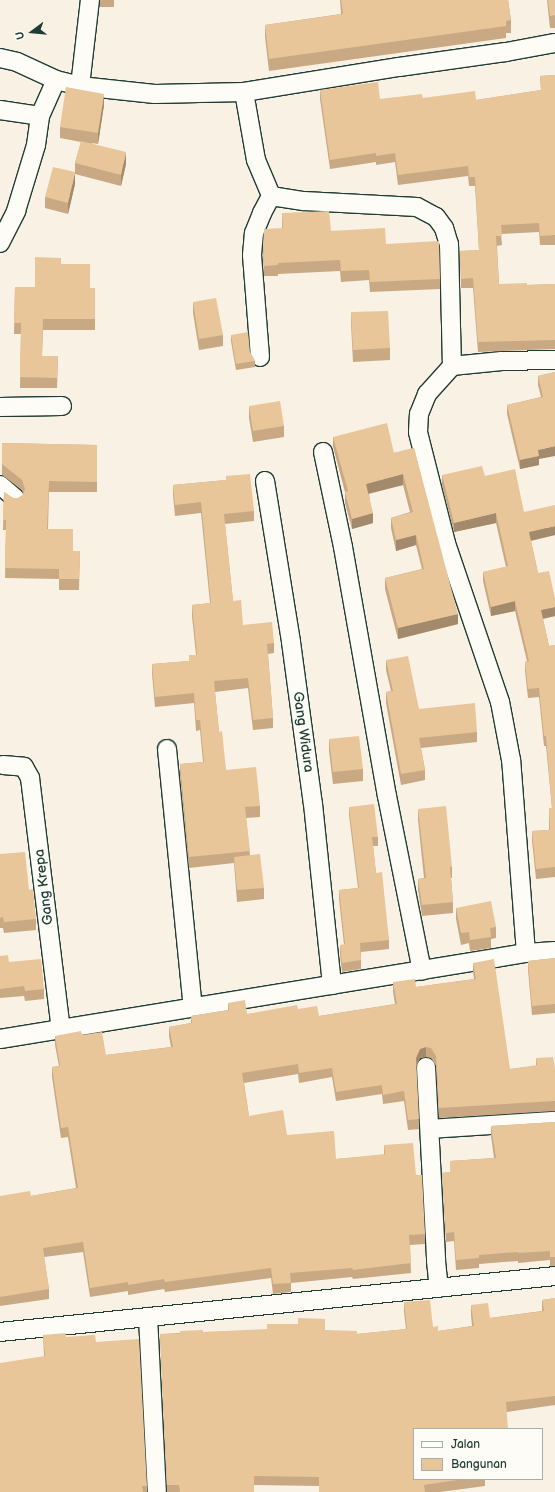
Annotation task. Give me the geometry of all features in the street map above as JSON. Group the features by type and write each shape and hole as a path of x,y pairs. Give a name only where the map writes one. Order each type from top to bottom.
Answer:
{"street":[{"path":"80,86 90,0"},
{"path":"0,58 17,62 56,80 80,86 155,94 244,92 399,67 506,52 555,43"},
{"path":"0,243 16,211 36,144 40,116 56,80"},
{"path":"244,92 256,160 271,196"},
{"path":"0,110 40,116"},
{"path":"260,357 252,255 254,233 271,196"},
{"path":"271,196 304,201 417,207 436,217 444,228 449,244 452,366"},
{"path":"526,953 511,760 500,702 446,543 418,432 419,414 427,394 452,366 502,361 555,360"},
{"path":"0,407 62,406"},
{"path":"323,452 343,547 387,796 422,971"},
{"name":"Gang Widura","path":"265,481 291,642 311,789 332,985"},
{"path":"0,485 15,498"},
{"path":"167,749 193,1008"},
{"name":"Gang Krepa","path":"3,765 24,767 30,778 34,796 61,1030"},
{"path":"0,1039 526,953 555,951"},
{"path":"426,1067 436,1261 439,1288"},
{"path":"430,1129 555,1121"},
{"path":"0,1332 555,1276"},
{"path":"148,1317 156,1492"}],"building":[{"path":"341,0 508,0 511,20 506,21 506,26 269,59 265,25 343,14"},
{"path":"548,0 555,0 555,15 550,16"},
{"path":"555,75 555,235 540,236 539,223 501,225 502,236 496,236 499,284 555,284 555,340 478,342 473,278 461,279 460,251 479,250 475,177 469,177 468,166 398,175 395,153 376,156 376,153 330,160 320,90 378,82 380,99 422,94 423,98 475,91 476,100 541,90 540,76"},
{"path":"66,87 104,94 98,133 60,127"},
{"path":"81,141 126,152 121,175 75,163"},
{"path":"53,167 75,172 68,203 45,197"},
{"path":"329,211 331,231 385,228 386,244 439,241 440,279 370,282 369,270 341,271 340,260 278,263 278,265 264,266 264,229 283,228 282,213"},
{"path":"35,257 61,258 61,264 90,264 90,288 95,288 95,319 43,319 42,356 58,356 57,378 20,377 21,323 14,323 15,287 35,287"},
{"path":"216,298 223,335 199,339 193,302"},
{"path":"388,311 390,348 353,350 351,312"},
{"path":"248,332 250,352 255,361 236,364 231,335"},
{"path":"555,372 555,446 538,450 539,456 520,460 507,405 543,397 538,376"},
{"path":"280,401 284,426 253,431 249,406"},
{"path":"387,423 394,453 414,448 458,614 398,628 385,578 424,569 416,535 396,540 391,518 413,512 403,474 366,484 373,513 352,519 345,492 348,491 333,437"},
{"path":"2,443 97,445 97,482 49,481 47,529 73,529 73,551 80,551 79,579 59,579 59,569 5,568 6,520 3,520 4,492 13,498 18,498 23,495 25,489 22,480 2,464"},
{"path":"482,466 485,476 515,469 524,512 555,505 555,526 529,532 538,573 549,571 555,599 555,607 541,610 549,646 555,645 555,867 536,869 532,831 550,830 549,808 552,808 546,736 544,736 539,688 528,689 525,662 529,661 515,601 491,607 483,572 508,566 496,513 454,523 442,475"},
{"path":"250,474 254,511 224,514 233,601 241,600 243,625 272,622 274,643 267,644 273,718 253,720 248,678 214,681 219,732 222,731 226,770 256,767 260,806 245,807 250,851 189,857 180,764 204,762 200,720 196,720 194,693 155,697 152,664 189,661 189,655 197,655 192,605 211,603 201,502 175,505 173,485 226,480 226,476"},
{"path":"408,656 419,709 475,703 477,732 419,738 425,770 401,774 386,692 393,691 386,660"},
{"path":"359,736 363,769 333,772 329,739"},
{"path":"374,804 378,837 372,837 376,873 382,872 389,940 360,943 361,960 342,963 340,945 345,944 339,890 359,888 349,807"},
{"path":"446,806 452,867 450,867 453,902 422,905 418,879 426,878 418,809"},
{"path":"25,852 29,890 33,889 36,919 4,922 3,917 0,918 0,854"},
{"path":"260,854 264,888 237,890 234,857"},
{"path":"491,901 496,927 490,928 491,937 470,940 469,932 461,933 456,908"},
{"path":"8,955 9,962 41,959 44,989 25,991 24,986 0,989 0,956"},
{"path":"555,958 555,1004 532,1006 528,961"},
{"path":"494,959 510,1069 537,1065 536,1058 553,1057 555,1068 555,1101 439,1108 436,1056 431,1048 426,1047 420,1049 416,1058 419,1119 408,1120 404,1091 383,1095 382,1085 336,1092 332,1068 299,1073 298,1064 242,1073 249,1116 283,1110 287,1135 334,1131 336,1159 385,1154 384,1145 413,1143 416,1175 422,1175 425,1234 409,1235 411,1263 353,1270 352,1268 290,1273 291,1283 273,1284 271,1268 165,1282 164,1279 128,1285 128,1282 90,1288 83,1242 43,1248 49,1289 0,1297 0,1196 30,1191 31,1196 78,1188 68,1127 61,1128 52,1067 60,1066 55,1036 81,1031 82,1035 102,1032 106,1055 173,1047 169,1027 192,1023 191,1016 229,1010 228,1003 245,1000 247,1014 297,1005 298,1009 317,1006 319,1016 397,1004 393,982 415,979 416,987 476,979 473,963"},
{"path":"555,1122 555,1257 550,1257 550,1251 479,1255 479,1258 456,1260 454,1232 446,1233 442,1173 450,1172 450,1161 496,1158 491,1126"},
{"path":"555,1298 555,1396 506,1402 508,1428 413,1428 413,1480 457,1480 424,1485 425,1492 319,1492 319,1477 254,1476 254,1492 180,1492 179,1485 167,1485 160,1334 180,1334 180,1331 203,1330 203,1332 267,1329 267,1324 298,1324 298,1318 325,1319 325,1330 357,1331 357,1334 407,1329 404,1302 430,1300 433,1327 438,1326 438,1331 474,1326 471,1305 488,1303 490,1318 544,1311 542,1300"},
{"path":"66,1333 66,1337 95,1335 96,1342 139,1339 147,1486 142,1486 143,1492 0,1492 0,1363 45,1356 43,1335"}]}
